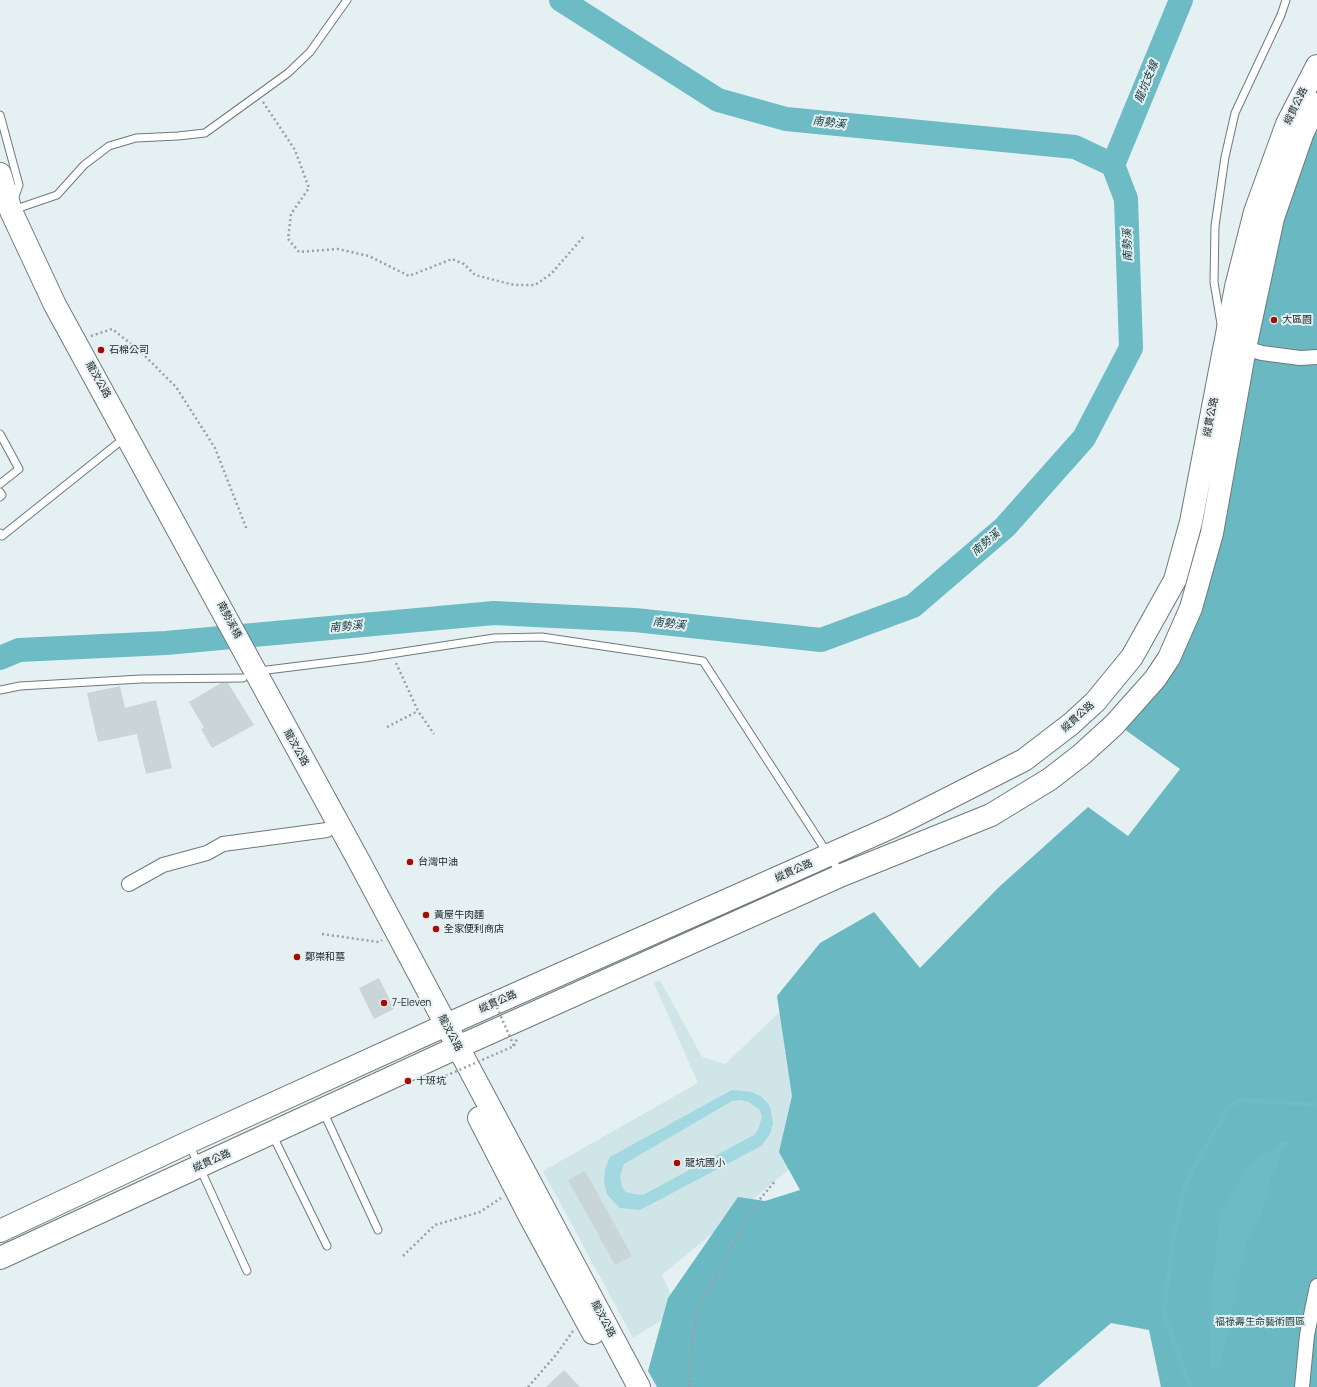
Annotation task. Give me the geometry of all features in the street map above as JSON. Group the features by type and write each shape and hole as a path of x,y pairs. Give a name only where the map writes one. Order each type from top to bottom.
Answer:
{"main road":[{"name":"縱貫公路","path":"0,1258 452,1050 842,875 990,815 1050,779 1114,725 1155,679 1169,658 1192,608 1212,533 1235,345 1236,287 1260,198 1287,124 1317,66"},
{"name":"縱貫公路","path":"0,1231 188,1142 894,826 1024,760 1052,740 1095,702 1132,657 1175,580 1235,345 1273,218 1303,132 1317,104"},
{"name":"龍汶公路","path":"0,174 4,213 20,262 53,326 123,440"},
{"name":"龍汶公路","path":"4,213 76,342 123,440 201,584"},
{"name":"南勢溪橋","path":"201,584 246,668"},
{"name":"龍汶公路","path":"246,668 327,830 356,868"},
{"name":"龍汶公路","path":"246,668 356,868 452,1050 639,1387"},
{"name":"龍汶公路","path":"380,916 384,938 440,1028"},
{"name":"龍汶公路","path":"452,1050 515,1189 622,1387"}],"street":[{"path":"1235,345 1262,353 1300,358 1317,357"},
{"path":"129,884 163,865 207,853 223,844 327,830"},
{"path":"1302,1387 1307,1335 1317,1286"}],"lane":[{"path":"4,213 57,195 84,165 109,146 136,138 205,133 288,73 310,52 347,0"},
{"path":"1235,345 1218,311 1214,282 1215,226 1225,157 1235,113 1281,15 1286,0"},
{"path":"0,115 19,185 4,213"},
{"path":"0,434 19,469 0,484"},
{"path":"0,533 2,536 123,440"},
{"path":"0,492 2,495 0,497"},
{"path":"0,690 20,686 141,679 391,654 494,638 542,637 703,661 842,875"},
{"path":"323,1110 378,1230"},
{"path":"272,1134 327,1246"},
{"path":"188,1142 247,1270"}],"path":[{"path":"259,95 295,150 309,188 290,214 288,239 299,252 338,249 369,256 409,276 452,259 464,264 475,275 514,285 536,285 551,274 585,236"},
{"path":"76,342 112,329 139,350 176,388 215,448 247,530"},
{"path":"391,654 418,710 434,734"},
{"path":"387,727 418,710"},
{"path":"322,934 379,942 384,938"},
{"path":"432,1082 514,1046 491,994"},
{"path":"689,1387 690,1353 697,1310 755,1205 776,1180"},
{"path":"403,1256 435,1225 480,1212 515,1189"},
{"path":"528,1387 556,1355 583,1316"}],"shaded area":[{"name":"龍坑國小","path":"660,980 702,1057 725,1064 782,1010 802,1032 784,1050 817,1110 806,1155 662,1275 678,1310 633,1338 543,1171 698,1083 654,983"},
{"path":"732,1090 752,1092 762,1097 770,1106 773,1123 770,1134 761,1146 640,1210 620,1208 607,1194 604,1181 605,1169 610,1157","holes":["741,1100 749,1102 760,1110 762,1117 758,1130 754,1135 643,1195 626,1192 622,1187 620,1176 624,1164 732,1101"]},
{"path":"1290,1141 1289,1146 1282,1154 1271,1179 1268,1194 1261,1213 1245,1246 1231,1319 1220,1363 1213,1372 1210,1362 1209,1332 1219,1216 1246,1168 1281,1142"}],"green space":[{"name":"福祿壽生命藝術園區","path":"1317,107 1317,1387 1161,1387 1149,1330 1111,1323 1037,1387 657,1387 648,1371 668,1298 738,1197 765,1201 800,1190 779,1152 792,1096 777,996 820,943 874,912 920,968 999,887 1088,807 1128,836 1180,769 1117,724 1177,632 1209,544 1252,312"}],"building":[{"path":"221,683 228,683 254,725 212,748 201,729 204,728 189,702"},
{"path":"120,686 125,708 156,700 172,768 146,774 137,734 98,742 87,693"},
{"path":"379,978 394,1009 374,1019 359,988"},
{"path":"585,1171 632,1256 615,1265 568,1180"},
{"path":"564,1370 580,1387 546,1387"}],"waterway":[{"name":"南勢溪","path":"0,658 19,650 166,643 494,613 635,620 821,640 913,606 1005,527 1084,438 1131,348 1126,199 1113,165 1075,147 786,119 718,100 561,0"},
{"name":"龍坑支線","path":"1113,165 1181,0"},
{"path":"1190,1387 1164,1313 1172,1246 1185,1184 1227,1110 1239,1100 1317,1105"}],"place":[{"name":"大區園","path":"1274,320"},
{"name":"石棉公司","path":"101,350"},
{"name":"台灣中油","path":"410,862"},
{"name":"黃屋牛肉麵","path":"426,915"},
{"name":"全家便利商店","path":"436,929"},
{"name":"鄭崇和墓","path":"297,957"},
{"name":"7-Eleven","path":"384,1003"},
{"name":"十班坑","path":"408,1081"},
{"name":"龍坑國小","path":"677,1163"}]}
